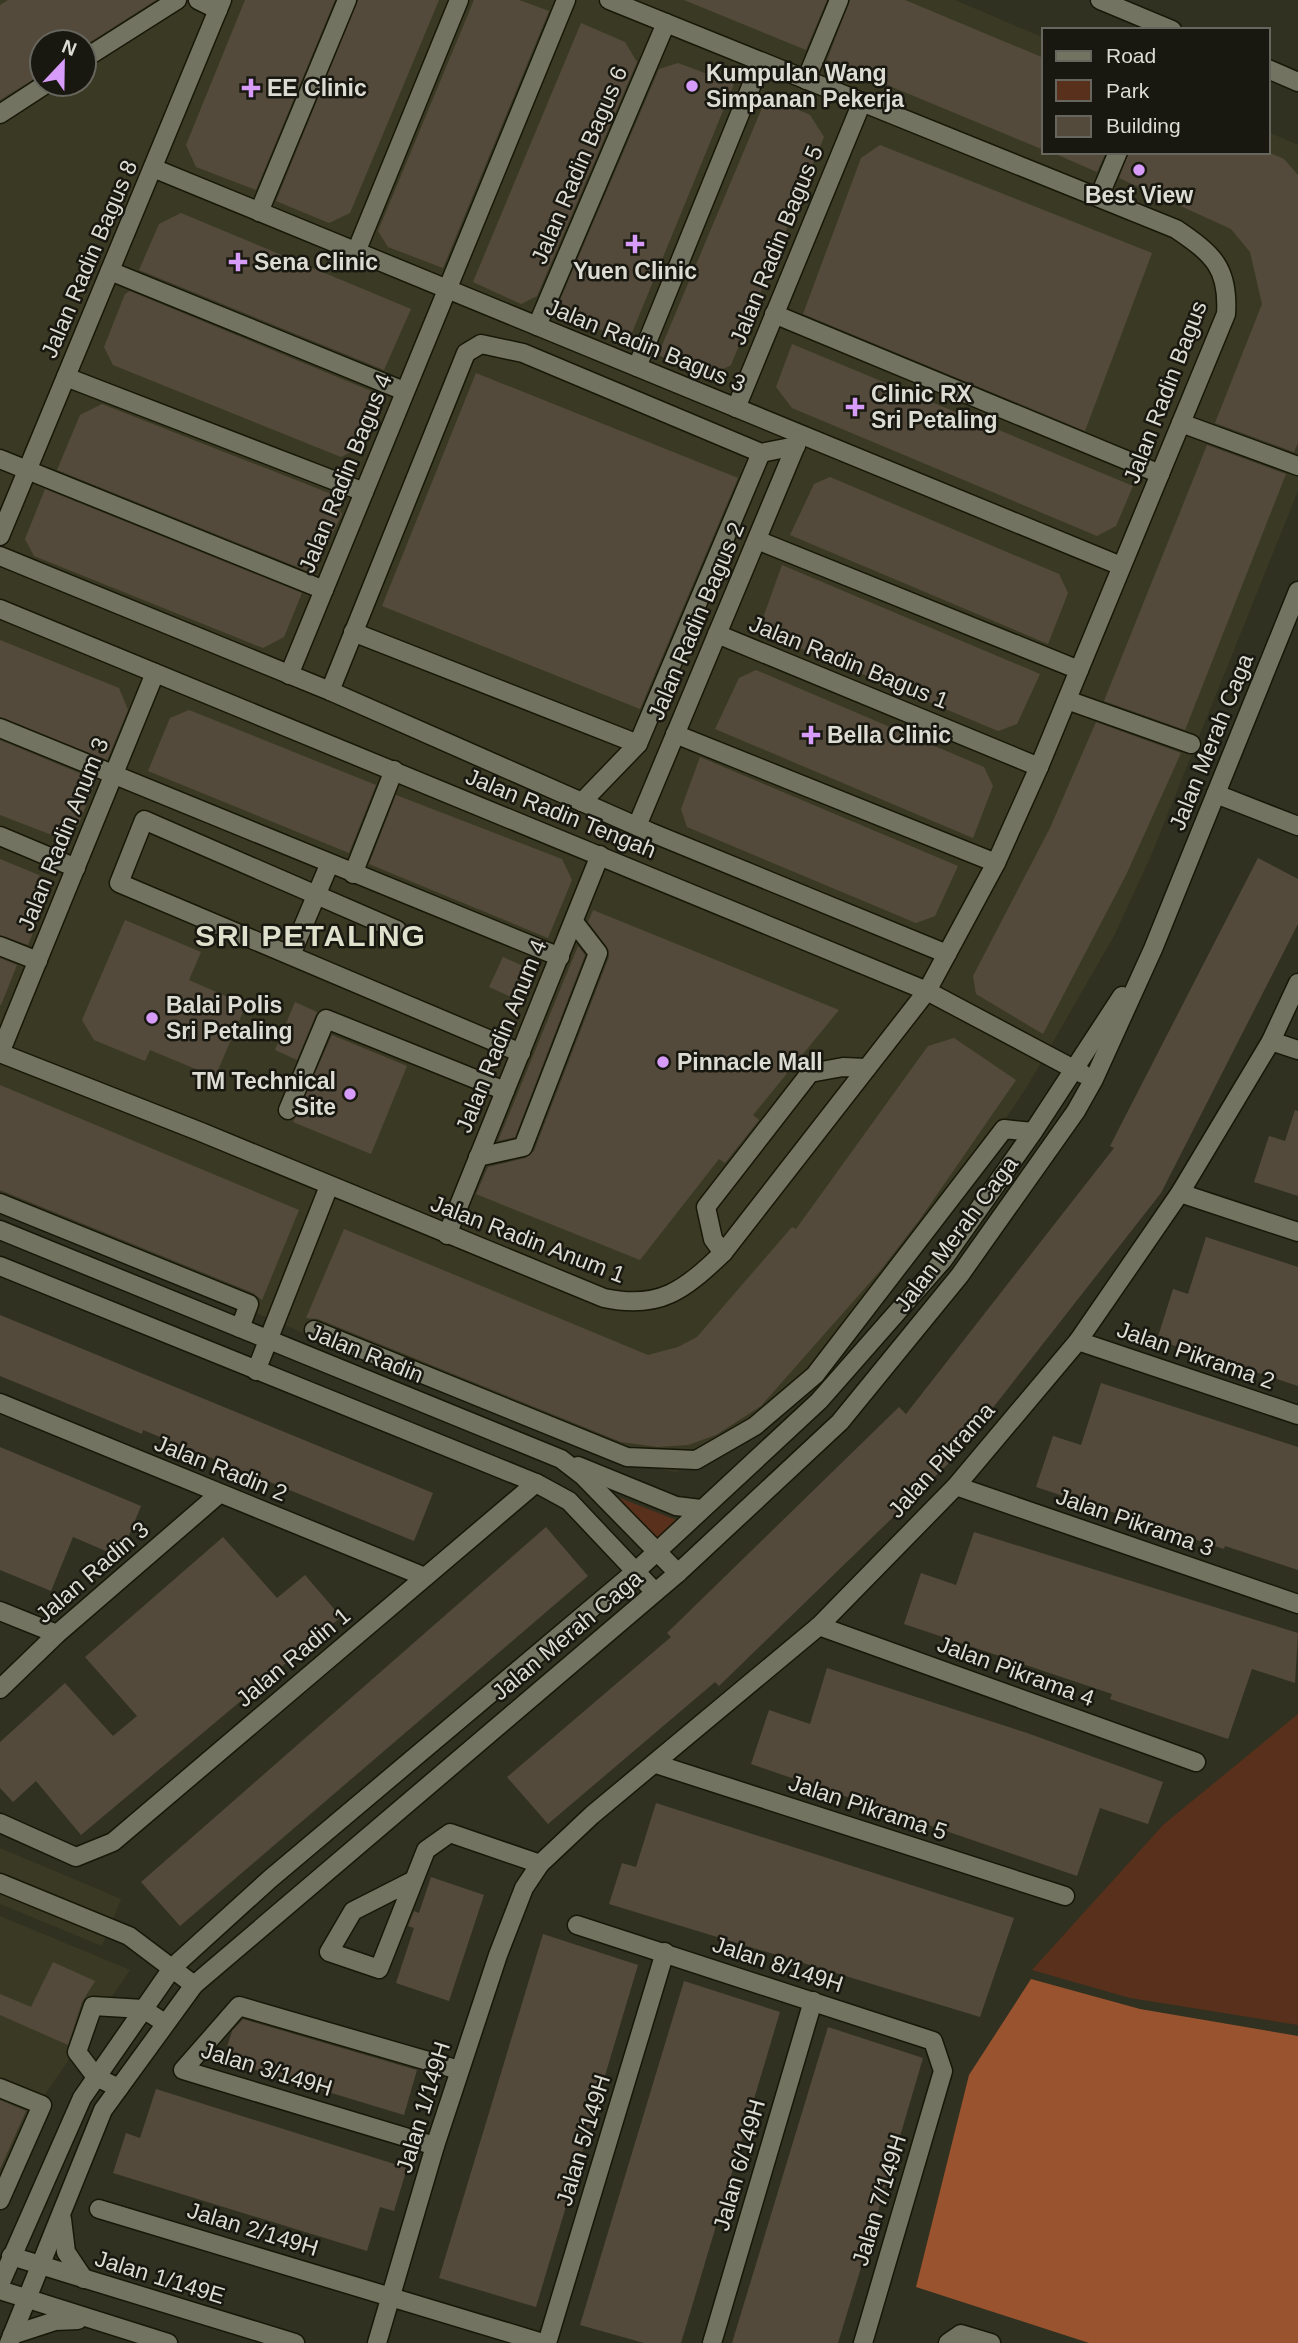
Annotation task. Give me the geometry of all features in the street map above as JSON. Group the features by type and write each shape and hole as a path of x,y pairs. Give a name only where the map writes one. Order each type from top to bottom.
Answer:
{"street":[{"path":"98,50 177,0"},
{"path":"198,0 220,5"},
{"path":"259,212 347,0"},
{"path":"356,252 459,0"},
{"name":"Jalan Radin Bagus 4","path":"289,675 566,0"},
{"name":"Jalan Radin Bagus","path":"609,0 1176,229 1201,246 1219,265 1228,288 1226,314 1039,767 996,863 928,991"},
{"path":"806,80 839,0"},
{"path":"1100,0 1167,28"},
{"name":"Jalan Radin Bagus 8","path":"0,536 220,5"},
{"name":"Jalan Radin Bagus 6","path":"537,326 666,23"},
{"path":"637,367 761,62"},
{"path":"1270,70 1298,82"},
{"path":"0,114 28,96"},
{"name":"Jalan Radin Bagus 5","path":"736,408 862,102"},
{"path":"1099,197 1117,154"},
{"name":"Jalan Radin Bagus 3","path":"153,169 736,408 798,440 1121,566"},
{"path":"110,271 404,391"},
{"path":"775,314 1160,474"},
{"path":"330,691 466,354 481,344 523,353 761,453 798,440"},
{"path":"66,377 364,492"},
{"path":"1181,423 1298,467"},
{"name":"Jalan Radin Bagus 2","path":"637,826 798,440"},
{"path":"582,802 638,744 761,453"},
{"path":"0,459 324,590"},
{"path":"757,540 1079,670"},
{"name":"Jalan Radin Tengah","path":"0,556 330,691 637,826 947,954"},
{"name":"Jalan Merah Caga","path":"10,2339 103,2110 194,1985 678,1573 839,1422 960,1275 1076,1111 1094,1079 1153,949 1298,592"},
{"name":"Jalan Radin Tengah","path":"0,609 928,991 1094,1079"},
{"path":"353,632 638,744"},
{"name":"Jalan Radin Bagus 1","path":"717,634 1039,767"},
{"name":"Jalan Radin Anum 3","path":"0,1053 155,673"},
{"path":"1067,700 1191,744"},
{"path":"0,728 329,865 560,957"},
{"path":"675,734 996,863"},
{"path":"353,874 394,771"},
{"path":"1216,794 1298,826"},
{"path":"397,930 144,820 119,883 521,1052"},
{"path":"0,836 76,868"},
{"name":"Jalan Radin Anum 4","path":"447,1235 600,855"},
{"path":"291,955 329,865"},
{"path":"478,1157 523,1147 598,953 574,922"},
{"path":"0,947 38,961"},
{"name":"Jalan Merah Caga","path":"0,2284 82,2098 173,1967 270,1879 636,1571 818,1401 943,1260 1033,1132 1153,949"},
{"name":"Jalan Pikrama","path":"524,1888 540,1864 592,1815 819,1626 956,1486 1078,1341 1180,1193 1272,1041 1298,984"},
{"name":"Jalan Radin Anum 1","path":"0,1053 604,1298 629,1304 673,1294 693,1281 723,1253 928,991"},
{"path":"909,1014 932,1006 964,1010"},
{"path":"288,1110 326,1019 505,1090"},
{"path":"1272,1041 1298,1050"},
{"path":"723,1253 713,1239 706,1207 810,1073 843,1067 867,1068"},
{"path":"314,1330 626,1457 696,1460 755,1426 815,1375 1004,1129 1033,1132"},
{"path":"256,1371 329,1186"},
{"path":"1180,1193 1298,1232"},
{"path":"0,1203 249,1304 240,1328"},
{"name":"Jalan Radin","path":"0,1230 561,1459 583,1476 678,1573"},
{"path":"0,1266 536,1483 569,1501 655,1592"},
{"path":"329,1364 338,1340"},
{"name":"Jalan Pikrama 2","path":"1078,1341 1298,1415"},
{"name":"Jalan Radin 2","path":"0,1403 425,1577"},
{"path":"561,1459 676,1506 701,1509"},
{"name":"Jalan Radin 1","path":"0,1823 76,1857 113,1842 536,1483"},
{"name":"Jalan Pikrama 3","path":"956,1486 1298,1604"},
{"name":"Jalan Radin 3","path":"0,1689 57,1634 219,1494"},
{"path":"0,1611 57,1634"},
{"name":"Jalan Pikrama 4","path":"819,1626 1196,1762"},
{"name":"Jalan Pikrama 5","path":"656,1764 1065,1896"},
{"path":"414,1880 353,1912 329,1952 379,1969 426,1850 450,1833 540,1864"},
{"path":"0,1883 129,1936 194,1985"},
{"name":"Jalan 1/149H","path":"377,2343 459,2070 524,1888"},
{"name":"Jalan 8/149H","path":"577,1925 933,2040 943,2071"},
{"name":"Jalan 5/149H","path":"545,2343 665,1952"},
{"name":"Jalan 6/149H","path":"712,2343 813,2001"},
{"path":"119,2088 96,2077 76,2052 93,2006 142,2009 165,2024"},
{"name":"Jalan 3/149H","path":"435,2146 183,2070 239,2007 459,2070"},
{"name":"Jalan 7/149H","path":"863,2343 943,2071"},
{"path":"0,2088 42,2105 0,2200"},
{"name":"Jalan 2/149H","path":"99,2209 545,2343"},
{"path":"61,2216 66,2252 84,2279"},
{"name":"Jalan 1/149E","path":"11,2256 295,2343"},
{"path":"0,2290 168,2343"},
{"path":"10,2339 39,2325 67,2319 109,2324"},
{"path":"948,2343 961,2334 991,2343"}],"shaded area":[{"path":"0,0 955,0 1042,37 1042,154 1270,154 1270,133 1298,145 1298,491 1150,858 1114,936 1028,1085 914,1255 763,1426 711,1462 675,1472 604,1457 0,1207"},
{"path":"0,1848 121,1899 102,1946 0,1904"},
{"path":"0,1916 130,1970 35,2109 0,2189"},
{"path":"1031,1979 1140,2009 1298,2036 1298,2343 1089,2343 916,2287 969,2075"}],"green space":[{"path":"607,1493 679,1521 656,1546"},
{"path":"1298,1714 1298,2025 1130,1998 1032,1970 1163,1825"}],"building":[{"path":"8,0 156,0 98,37 98,28 28,28 28,83 0,100 0,5"},
{"path":"245,0 335,0 256,190 196,167 186,145"},
{"path":"358,0 439,0 350,213 329,223 276,201"},
{"path":"474,0 519,0 549,11 443,268 388,247 378,231"},
{"path":"684,0 827,0 806,50"},
{"path":"850,0 905,0 1042,57 1042,149 827,60"},
{"path":"581,23 625,42 637,62 537,296 521,304 473,282"},
{"path":"678,63 734,84 629,340 573,320 560,300 659,69"},
{"path":"767,96 810,115 824,137 731,365 707,377 658,355"},
{"path":"880,145 1152,253 1085,431 803,314 861,158"},
{"path":"1270,153 1284,159 1298,175 1298,443 1294,452 1215,423 1262,304 1250,252 1231,229 1119,178 1128,154"},
{"path":"1056,154 1105,154 1097,172"},
{"path":"181,213 411,309 384,370 139,270 159,224"},
{"path":"130,291 383,396 363,446 341,457 113,365 104,347 125,294"},
{"path":"792,344 1133,486 1116,526 1097,536 792,408 776,387"},
{"path":"476,373 738,478 640,709 382,606"},
{"path":"102,404 329,493 342,514 316,568 312,566 310,572 57,470 80,415"},
{"path":"1207,445 1286,474 1185,730 1104,701"},
{"path":"830,477 1059,574 1068,593 1048,644 790,535 814,484"},
{"path":"45,489 302,593 284,637 263,648 34,556 25,539"},
{"path":"782,565 1040,674 1017,724 998,731 769,635 763,618"},
{"path":"0,640 119,688 128,710 107,760 0,717"},
{"path":"756,670 984,767 993,786 973,838 715,729 739,678"},
{"path":"189,710 376,785 349,853 148,771 170,718"},
{"path":"1096,722 1181,753 1126,875 1043,1034 976,994 973,976 1050,828"},
{"path":"0,740 96,780 78,826 57,837 0,815"},
{"path":"700,757 958,866 935,916 916,923 687,827 681,809"},
{"path":"396,795 562,859 572,880 548,938 369,864"},
{"path":"1258,858 1298,879 1298,924 1161,1193 952,1460 719,1686 715,1682 548,1824 507,1777 671,1637 667,1633 899,1407 906,1414 1114,1148 1110,1146"},
{"path":"0,859 39,875 47,897 28,945 0,935"},
{"name":"Pinnacle Mall","path":"593,910 839,1010 753,1115 759,1120 725,1163 719,1159 640,1260 476,1194 488,1167 525,1158 534,1151 609,957 607,947 588,922"},
{"path":"125,920 201,952 189,980 246,1005 215,1077 150,1050 145,1061 94,1040 82,1020"},
{"path":"578,946 585,955 515,1137 498,1141"},
{"path":"503,957 534,971 520,1001 489,987"},
{"path":"0,958 17,965 1,1005 0,1005"},
{"path":"295,1002 317,1012 297,1060 275,1050"},
{"name":"TM Technical Site","path":"332,1035 407,1066 371,1154 293,1122"},
{"path":"954,1038 1016,1080 920,1219 880,1271 761,1406 716,1435 688,1445 657,1447 621,1442 318,1319 306,1318 344,1229 648,1355 678,1347 697,1337 792,1227 796,1229 928,1046"},
{"path":"0,1085 299,1210 262,1300 253,1293 0,1190"},
{"path":"1295,1110 1298,1111 1298,1196 1254,1182 1269,1136 1285,1141"},
{"path":"1206,1237 1298,1267 1298,1386 1157,1340 1173,1289 1188,1294"},
{"path":"0,1315 433,1493 414,1541 143,1430 142,1434 0,1376"},
{"path":"1101,1383 1298,1447 1298,1570 1225,1546 1224,1549 1036,1487 1053,1436 1081,1445"},
{"path":"0,1447 141,1506 120,1557 73,1537 51,1591 0,1570"},
{"path":"546,1527 588,1576 180,1926 141,1882"},
{"path":"974,1532 1298,1633 1295,1683 1252,1669 1228,1739 1110,1699 1112,1694 904,1624 921,1573 956,1585"},
{"path":"223,1537 277,1598 305,1575 341,1617 81,1835 36,1781 13,1802 0,1788 0,1742 65,1683 113,1736 137,1716 85,1657"},
{"path":"827,1668 1027,1733 1163,1782 1148,1824 1100,1808 1077,1876 751,1764 769,1710 810,1724"},
{"path":"656,1803 1014,1918 980,2017 609,1904 622,1863 636,1867"},
{"path":"431,1877 484,1895 449,2001 396,1983 414,1928 408,1926 414,1911 419,1913"},
{"path":"543,1934 638,1965 536,2307 439,2278"},
{"path":"53,1962 95,1981 82,2002 68,2045 0,2015 0,1994 31,2007"},
{"path":"684,1981 780,2012 681,2343 644,2343 580,2325"},
{"path":"243,2019 417,2070 404,2115 223,2060 232,2031"},
{"path":"828,2027 923,2058 871,2235 838,2343 732,2343"},
{"path":"156,2089 407,2168 394,2211 380,2207 367,2251 113,2173 126,2133 140,2138"},
{"path":"0,2100 26,2111 0,2169"}],"place":[{"name":"Kumpulan Wang Simpanan Pekerja","path":"692,86"},
{"name":"EE Clinic","path":"251,88"},
{"name":"Best View","path":"1139,170"},
{"name":"Yuen Clinic","path":"635,244"},
{"name":"Sena Clinic","path":"238,262"},
{"name":"Clinic RX Sri Petaling","path":"855,407"},
{"name":"Bella Clinic","path":"811,735"},
{"name":"Balai Polis Sri Petaling","path":"152,1018"},
{"name":"Pinnacle Mall","path":"663,1062"},
{"name":"TM Technical Site","path":"350,1094"}],"district":[{"name":"SRI PETALING","path":"311,936"}]}
